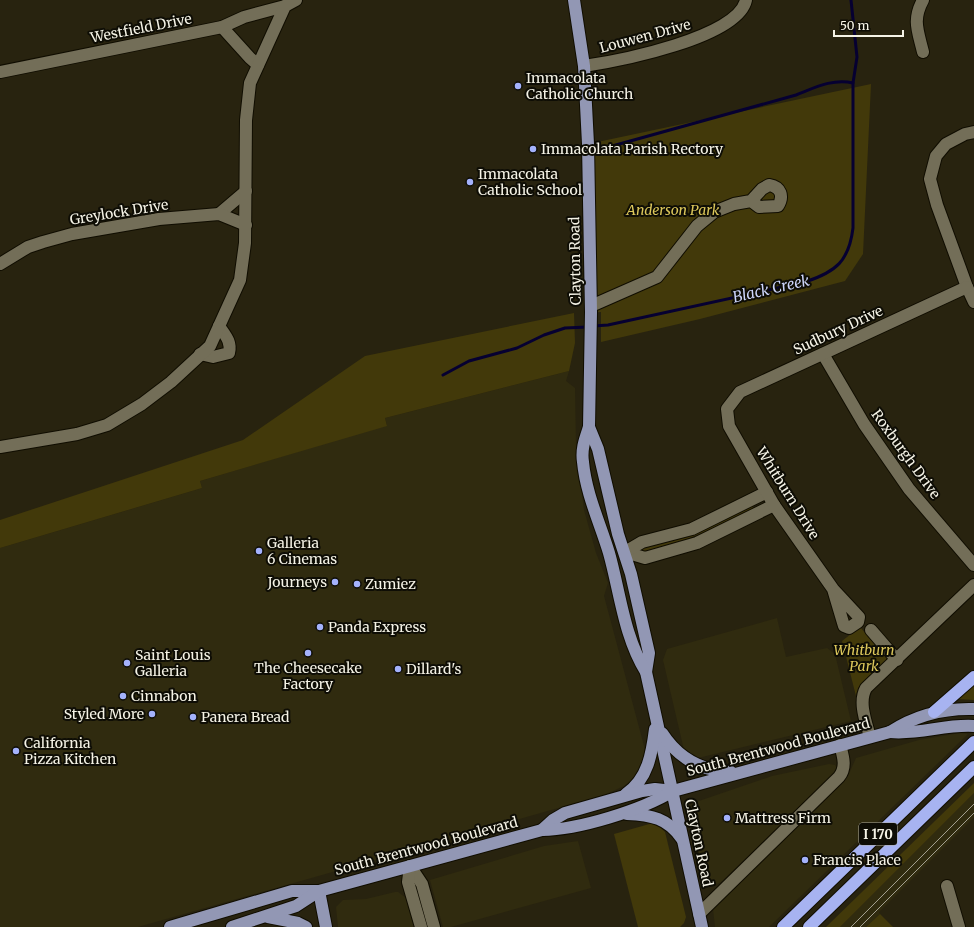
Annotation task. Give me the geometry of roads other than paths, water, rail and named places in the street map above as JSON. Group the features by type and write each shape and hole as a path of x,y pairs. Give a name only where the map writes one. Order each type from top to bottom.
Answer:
{"highway":[{"path":"934,712 974,677"},
{"name":"I 170","path":"783,927 974,742"},
{"name":"I 170","path":"809,927 974,767"}],"main road":[{"name":"Clayton Road","path":"574,0 584,66 588,144 591,309 589,427 582,448 583,463 592,501 610,558 636,656 646,672 702,927"},
{"name":"Clayton Road","path":"589,427 598,449 610,504 618,534 625,552 649,653 646,672"},
{"name":"South Brentwood Boulevard","path":"170,927 292,891 319,891 542,830 571,828 646,805 673,791 890,732 916,717 934,712 974,709"},
{"path":"656,720 669,743 689,761 713,771 740,773"},
{"path":"621,798 634,789 649,764 656,720"},
{"name":"South Brentwood Boulevard","path":"890,732 904,733 946,727 974,726"},
{"name":"South Brentwood Boulevard","path":"542,830 553,820 565,813 655,789 673,791"},
{"path":"618,814 653,816 663,820 671,825 684,841"},
{"name":"South Brentwood Boulevard","path":"232,927 302,903 319,891"},
{"path":"319,891 326,927"},
{"path":"263,917 281,918 298,922 306,927"}],"street":[{"name":"Westfield Drive","path":"0,72 222,27 244,17 285,6 296,0"},
{"name":"Louwen Drive","path":"584,66 674,46 700,38 727,24 740,11 746,0"},
{"path":"923,0 918,11 916,21 924,52"},
{"path":"0,447 77,434 107,425 142,404 171,382 210,346 240,280 246,225 246,120 250,83 285,6"},
{"path":"222,27 258,65"},
{"path":"974,132 965,134 946,144 936,156 930,179 937,205 974,302"},
{"path":"219,214 246,191"},
{"path":"591,309 657,277 697,226 714,212 734,204 751,201"},
{"name":"Greylock Drive","path":"0,264 28,247 72,234 159,220 219,214 246,225"},
{"name":"Sudbury Drive","path":"727,409 740,392 967,287"},
{"path":"200,354 213,357 222,356 229,353 230,347 227,338 219,326"},
{"name":"Roxburgh Drive","path":"823,354 864,424 909,489 974,565"},
{"name":"Whitburn Drive","path":"727,409 729,426 774,505 833,589 844,599 860,620 849,628 844,626 833,589"},
{"path":"625,552 642,542 692,529 767,492"},
{"path":"625,552 645,558 697,543 774,505"},
{"path":"870,737 863,704 864,692 871,682 897,660 974,585"},
{"path":"871,630 897,660"},
{"path":"699,914 839,777 842,773 844,764 840,745"},
{"path":"410,866 408,882 421,927"},
{"path":"410,866 422,884 434,927"},
{"path":"947,886 959,927"}],"waterway":[{"name":"Black Creek","path":"593,326 608,325 805,282 825,274 839,264 848,249 853,228 853,83 857,57 851,0"},
{"path":"605,148 796,95 824,84 838,82 853,83"},
{"name":"Black Creek","path":"443,375 469,361 517,348 544,335 565,328 588,327"}],"tram line":[{"path":"851,927 974,804"},
{"path":"860,927 974,813"}],"place":[{"name":"Immacolata Catholic Church","path":"518,86"},
{"name":"Immacolata Parish Rectory","path":"533,149"},
{"name":"Immacolata Catholic School","path":"470,182"},
{"name":"Galleria 6 Cinemas","path":"259,551"},
{"name":"Journeys","path":"335,582"},
{"name":"Zumiez","path":"357,584"},
{"name":"Panda Express","path":"320,627"},
{"name":"The Cheesecake Factory","path":"308,653"},
{"name":"Saint Louis Galleria","path":"127,663"},
{"name":"Dillard's","path":"398,669"},
{"name":"Cinnabon","path":"123,696"},
{"name":"Styled More","path":"152,714"},
{"name":"Panera Bread","path":"193,717"},
{"name":"California Pizza Kitchen","path":"16,751"},
{"name":"Mattress Firm","path":"727,818"},
{"name":"Francis Place","path":"805,860"}],"park label":[{"name":"Anderson Park","path":"673,210"},
{"name":"Whitburn Park","path":"864,658"}]}
